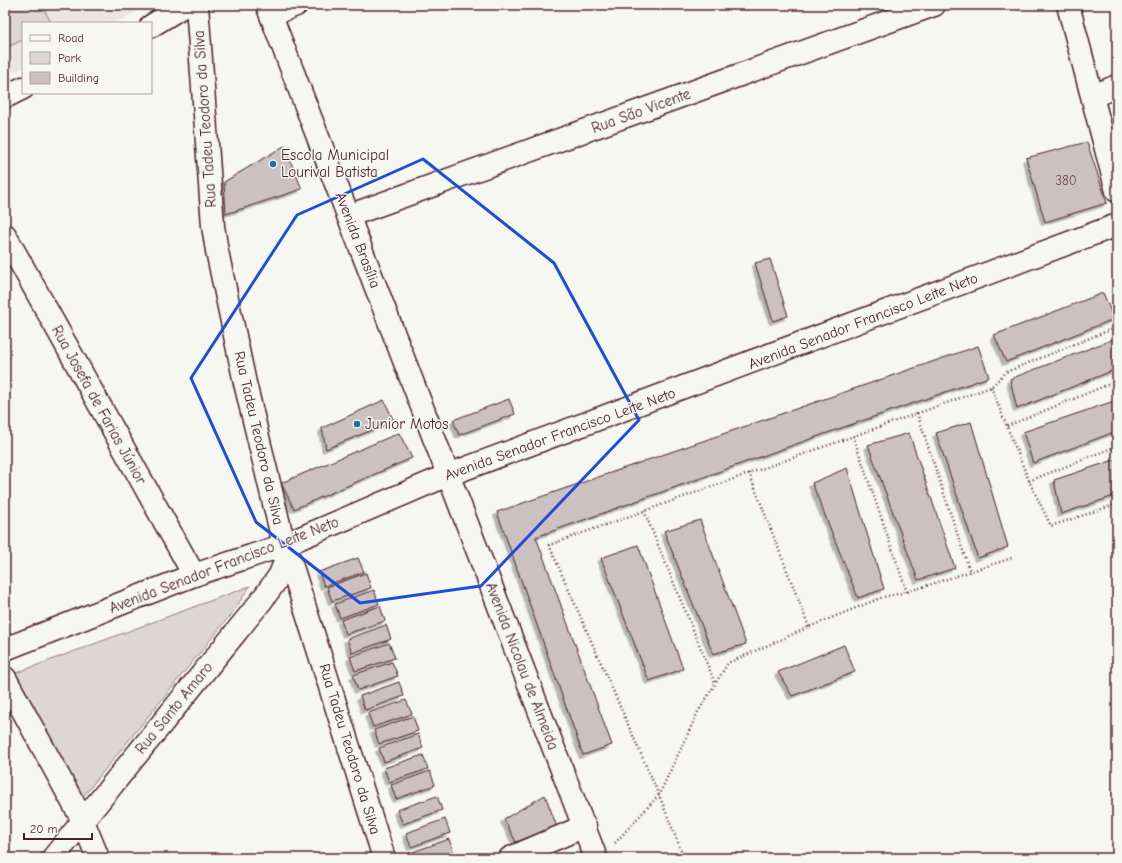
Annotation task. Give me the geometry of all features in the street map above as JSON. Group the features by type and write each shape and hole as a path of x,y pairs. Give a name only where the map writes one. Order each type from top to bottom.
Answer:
{"street":[{"path":"152,25 185,5"},
{"name":"Rua Tadeu Teodoro da Silva","path":"197,5 215,239 245,383 286,550 384,858"},
{"path":"269,10 296,5"},
{"name":"Rua São Vicente","path":"348,216 934,5"},
{"path":"1068,5 1117,191"},
{"name":"Avenida Brasília","path":"269,10 448,475"},
{"path":"1093,96 1117,86"},
{"path":"5,97 22,88"},
{"name":"Avenida Senador Francisco Leite Neto","path":"5,649 194,575 286,550 448,475 1117,225"},
{"name":"Rua Josefa de Farias Júnior","path":"5,235 194,575"},
{"name":"Avenida Nicolau de Almeida","path":"448,475 584,826 603,853"},
{"name":"Rua Santo Amaro","path":"53,858 262,600 280,575 286,550"},
{"path":"5,678 83,821 98,858"},
{"path":"510,858 584,826"}],"path":[{"path":"684,858 659,795 549,545 991,387 1006,372 1117,327"},
{"path":"1007,426 1117,381"},
{"path":"991,387 1028,481 1051,526 1117,504"},
{"path":"917,413 970,572"},
{"path":"853,436 907,592"},
{"path":"1028,481 1117,446"},
{"path":"749,473 809,627"},
{"path":"644,511 715,683"},
{"path":"603,853 659,795 698,712 728,663 809,627 883,597 907,592 1012,558"}],"highlighted area":[{"path":"423,159 554,263 639,420 481,586 360,603 256,522 191,378 297,215"}],"shaded area":[{"path":"5,5 150,5 116,22 22,22 22,68 5,76"}],"green space":[{"path":"5,5 42,5 50,22 22,22 22,40 5,48"},
{"path":"250,586 233,612 81,799 16,673"}],"building":[{"path":"1087,142 1107,203 1045,222 1026,158"},
{"name":"Escola Municipal Lourival Batista","path":"284,146 302,189 226,214 224,182"},
{"path":"770,259 788,316 773,321 755,263"},
{"path":"1103,293 1114,319 1006,362 994,335"},
{"path":"1114,339 1117,347 1117,369 1017,409 1010,379"},
{"path":"978,346 989,377 536,537 612,745 583,755 497,512"},
{"path":"509,399 515,414 459,435 453,420"},
{"name":"Junior Motos","path":"384,400 394,421 326,449 322,428"},
{"path":"1117,400 1117,431 1033,463 1023,432"},
{"path":"971,422 1008,547 978,558 936,433"},
{"path":"399,433 412,458 294,509 281,483"},
{"path":"909,433 955,568 918,580 868,445"},
{"path":"1117,459 1117,495 1061,514 1054,480"},
{"path":"847,468 884,589 858,598 812,483"},
{"path":"700,520 746,644 713,654 664,531"},
{"path":"638,545 683,669 649,681 601,558"},
{"path":"358,558 364,572 324,586 319,572"},
{"path":"366,573 371,588 332,601 327,587"},
{"path":"374,590 379,604 340,618 335,604"},
{"path":"380,606 385,621 346,634 341,620"},
{"path":"386,625 391,639 352,653 347,639"},
{"path":"389,643 395,658 355,671 350,657"},
{"path":"844,645 855,672 792,696 778,672"},
{"path":"392,662 398,676 358,690 353,675"},
{"path":"399,682 404,696 365,710 360,696"},
{"path":"406,700 412,714 373,727 368,713"},
{"path":"413,716 418,731 379,744 374,730"},
{"path":"418,734 423,748 384,762 379,748"},
{"path":"423,755 428,769 389,782 384,768"},
{"path":"430,771 435,785 396,799 391,785"},
{"path":"545,795 557,827 516,842 504,819"},
{"path":"437,796 442,810 403,824 397,810"},
{"path":"445,819 450,833 411,847 406,833"},
{"path":"449,839 454,853 442,858 412,858 410,853"}],"place":[{"name":"Escola Municipal Lourival Batista","path":"273,164"},
{"name":"Junior Motos","path":"357,424"}]}
